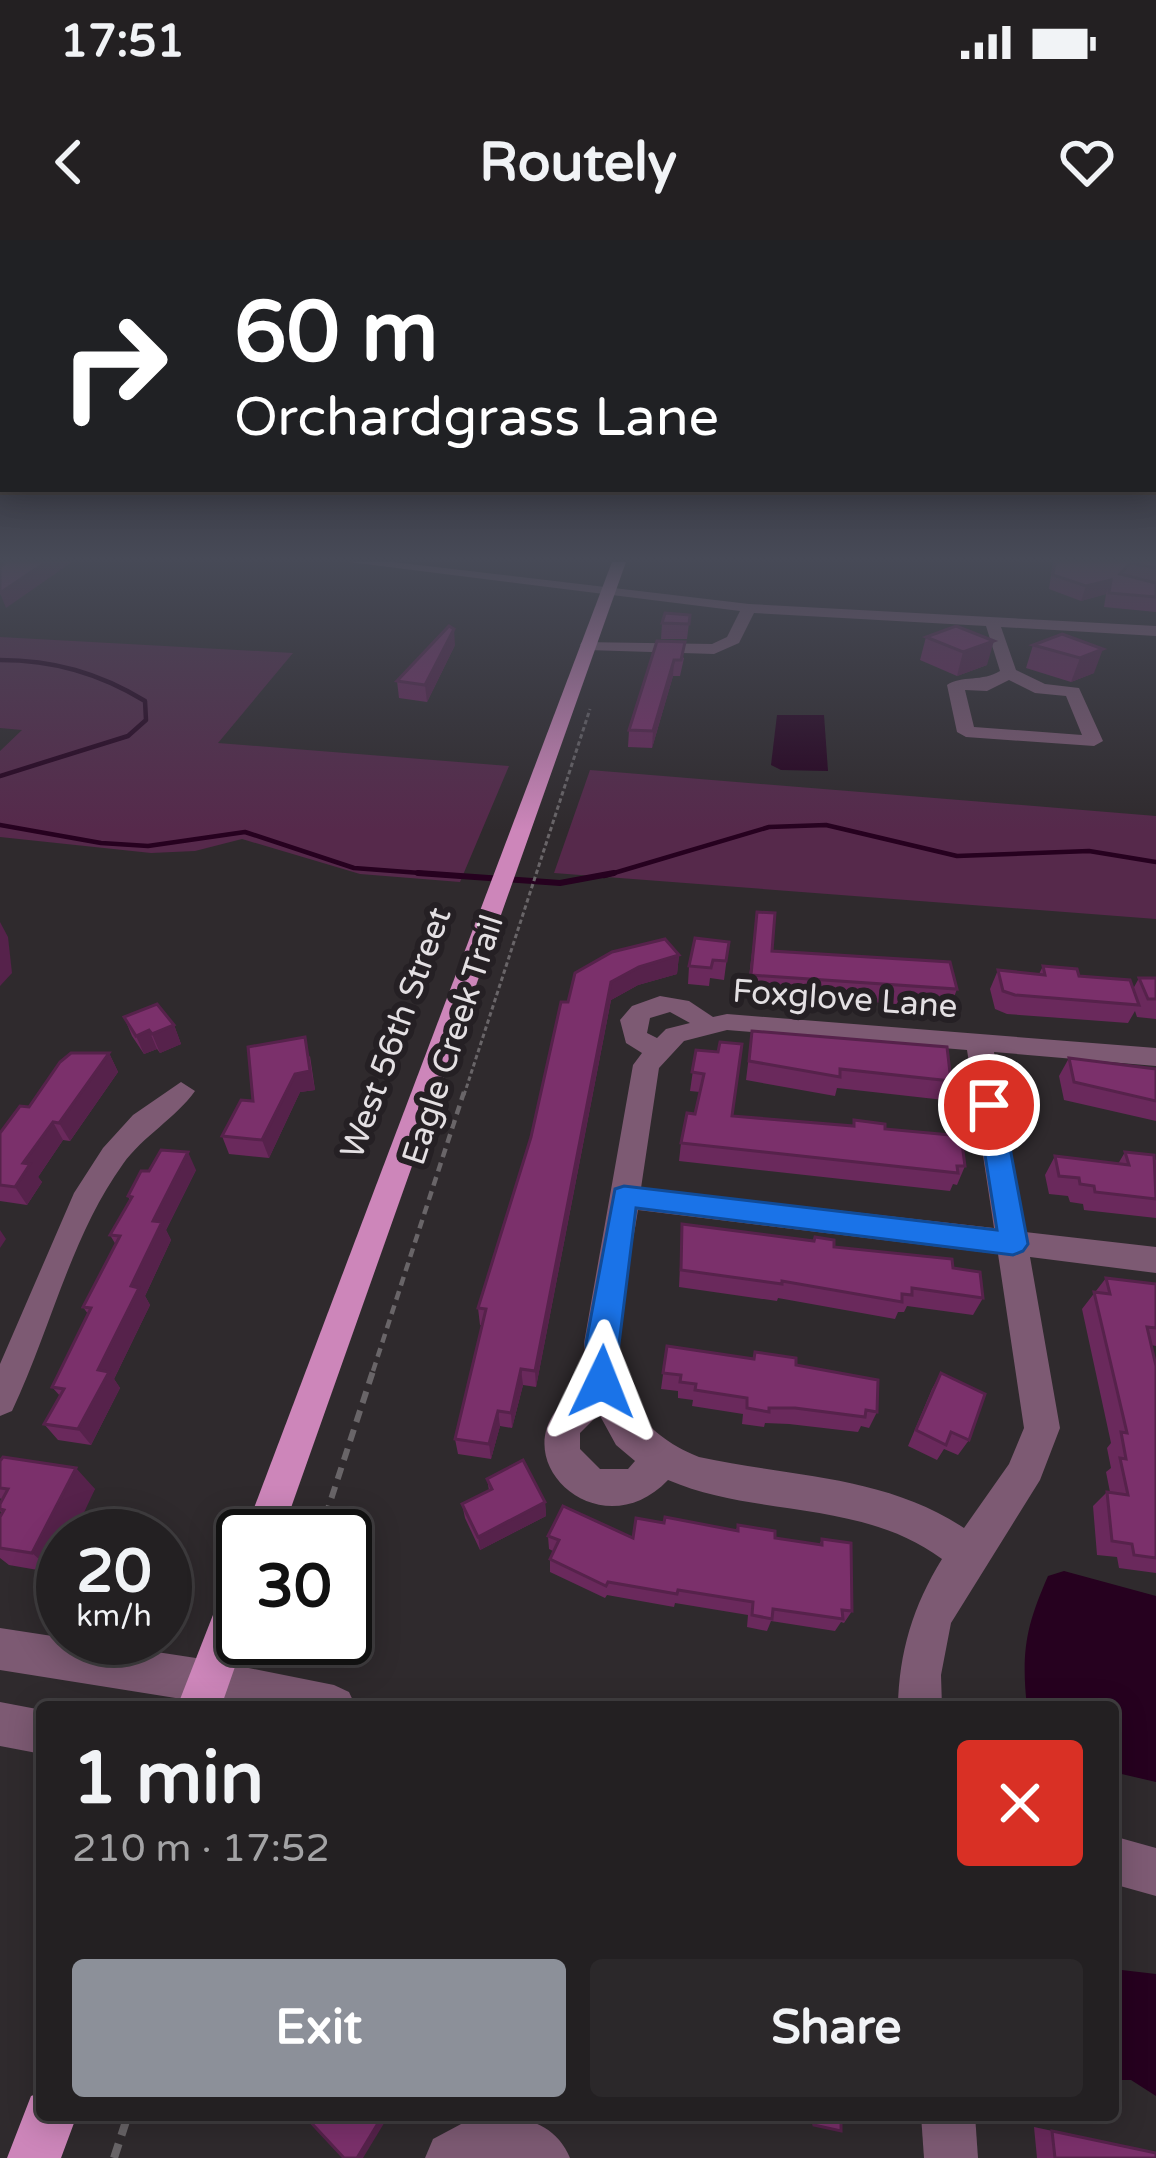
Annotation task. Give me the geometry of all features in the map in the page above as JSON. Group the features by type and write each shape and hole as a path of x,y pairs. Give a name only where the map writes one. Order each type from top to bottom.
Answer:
{"main road":[{"name":"West 56th Street","path":"273,1509 510,906 514,853 586,652"},
{"path":"204,1694 216,1661"},
{"path":"34,2158 48,2121"}],"street":[{"path":"1002,652 1010,673 1040,689 1073,692 1094,741 966,733 955,685 987,686 1010,673"},
{"name":"Foxglove Lane","path":"706,1024 691,1009 677,1005 643,1010 632,1023 635,1037 657,1050 675,1035 706,1024 742,1022 1156,1057"},
{"path":"920,1701 918,1673 929,1617 1032,1463 1042,1428 980,1042"},
{"path":"657,1050 646,1065 640,1093 601,1343 600,1371 620,1421 662,1460 711,1480 879,1506 930,1528 969,1556"},
{"path":"0,1400 70,1226 136,1128 181,1091"},
{"path":"624,1196 1156,1260"},
{"path":"607,1393 578,1404 562,1424 562,1456 574,1476 601,1489 629,1489 652,1474 662,1460"},
{"path":"0,1649 204,1694 274,1701"},
{"path":"0,1724 36,1731"},
{"path":"1119,1862 1156,1872"},
{"path":"948,2121 951,2158"},
{"path":"452,2158 478,2140 499,2137 519,2142 543,2158"}],"path":[{"name":"Eagle Creek Trail","path":"327,1509 510,906 542,856 590,709"},
{"path":"114,2158 126,2121"}],"shaded area":[{"path":"0,652 293,653 218,743 509,766 460,882 360,874 242,839 195,851 151,853 0,837 0,751 22,730 0,728"},
{"path":"777,715 824,715 828,771 781,770 771,765"},
{"path":"590,770 1156,816 1156,919 554,873"},
{"path":"1064,1571 1156,1596 1156,1782 1119,1773 1119,1701 1027,1701 1025,1655 1030,1625 1048,1576"},
{"path":"1119,1970 1156,1974 1156,2096 1131,2080 1119,2080"}],"building":[{"path":"425,652 442,652 425,685 397,681"},
{"path":"654,652 683,652 681,660 674,660 653,731 629,730"},
{"path":"1057,652 1097,652 1080,658"},
{"path":"757,912 775,913 772,951 950,962 957,989 751,975"},
{"path":"695,938 729,942 726,961 713,960 711,968 689,966"},
{"path":"665,939 679,955 639,967 611,982 535,1371 521,1369 511,1413 498,1411 489,1444 455,1439 486,1309 478,1308 531,1137 561,1002 568,1002 575,973 612,952"},
{"path":"1043,966 1077,969 1079,976 1130,980 1139,1005 1003,991 998,970 1045,975"},
{"path":"1139,978 1156,978 1156,999 1148,999"},
{"path":"157,1004 174,1025 136,1036 124,1017"},
{"path":"752,1031 947,1047 951,1081 840,1069 840,1077 749,1061"},
{"path":"305,1037 310,1071 295,1074 262,1140 222,1136 241,1100 253,1101 248,1047"},
{"path":"720,1042 742,1044 732,1116 854,1126 854,1120 885,1124 885,1129 961,1136 965,1166 957,1166 958,1173 681,1143 687,1113 695,1114 704,1074 692,1072 696,1050 718,1052"},
{"path":"71,1053 109,1053 59,1123 53,1122 23,1163 30,1164 15,1187 0,1185 0,1133 20,1106 29,1107"},
{"path":"1069,1058 1156,1069 1156,1101 1074,1082"},
{"path":"161,1150 188,1152 153,1221 162,1222 131,1286 139,1288 98,1370 109,1372 78,1429 44,1424 64,1389 52,1387 91,1308 83,1307 120,1236 110,1235 141,1171 149,1171"},
{"path":"1125,1152 1154,1155 1156,1199 1095,1192 1094,1186 1080,1184 1079,1178 1059,1176 1055,1156 1129,1165"},
{"path":"682,1224 814,1241 815,1237 834,1240 834,1247 952,1259 953,1268 980,1272 983,1298 912,1288 912,1295 902,1294 902,1302 681,1270"},
{"path":"1106,1278 1156,1284 1156,1328 1147,1327 1156,1366 1156,1558 1134,1555 1132,1544 1112,1541 1107,1492 1128,1495 1120,1458 1126,1459 1121,1432 1127,1433 1094,1292 1110,1294"},
{"path":"667,1346 754,1359 755,1352 796,1358 796,1365 878,1380 877,1412 866,1410 865,1417 795,1408 769,1408 769,1412 747,1408 747,1398 695,1390 696,1384 680,1382 681,1375 663,1373"},
{"path":"941,1373 985,1394 969,1440 951,1432 946,1445 916,1430"},
{"path":"3,1457 76,1468 55,1509 36,1509 32,1553 0,1548 4,1510 0,1504 8,1489 0,1488"},
{"path":"523,1460 545,1502 478,1537 462,1504 492,1489 487,1479"},
{"path":"563,1506 633,1538 636,1518 664,1523 665,1517 738,1531 738,1525 775,1531 775,1538 822,1545 822,1539 851,1543 852,1611 842,1610 843,1619 773,1609 772,1619 752,1615 753,1602 608,1582 606,1586 550,1559 559,1540 548,1536"},
{"path":"310,2121 379,2121 357,2158 344,2158"},
{"path":"814,2121 841,2121 841,2131 814,2125"},
{"path":"1052,2131 1156,2153 1156,2158 1055,2158"}],"waterway":[{"path":"0,660 39,662 110,683 145,701 146,720 128,736 0,776"},
{"path":"0,825 101,843 148,846 245,832 354,868 452,875"},
{"path":"604,876 769,827 826,825 957,856 1089,851 1156,862"},
{"path":"418,873 452,875"},
{"path":"452,875 560,883 614,873"},
{"path":"452,875 460,876"}],"route":[{"path":"602,1382 601,1343 624,1196 1013,1244 989,1105"}]}
